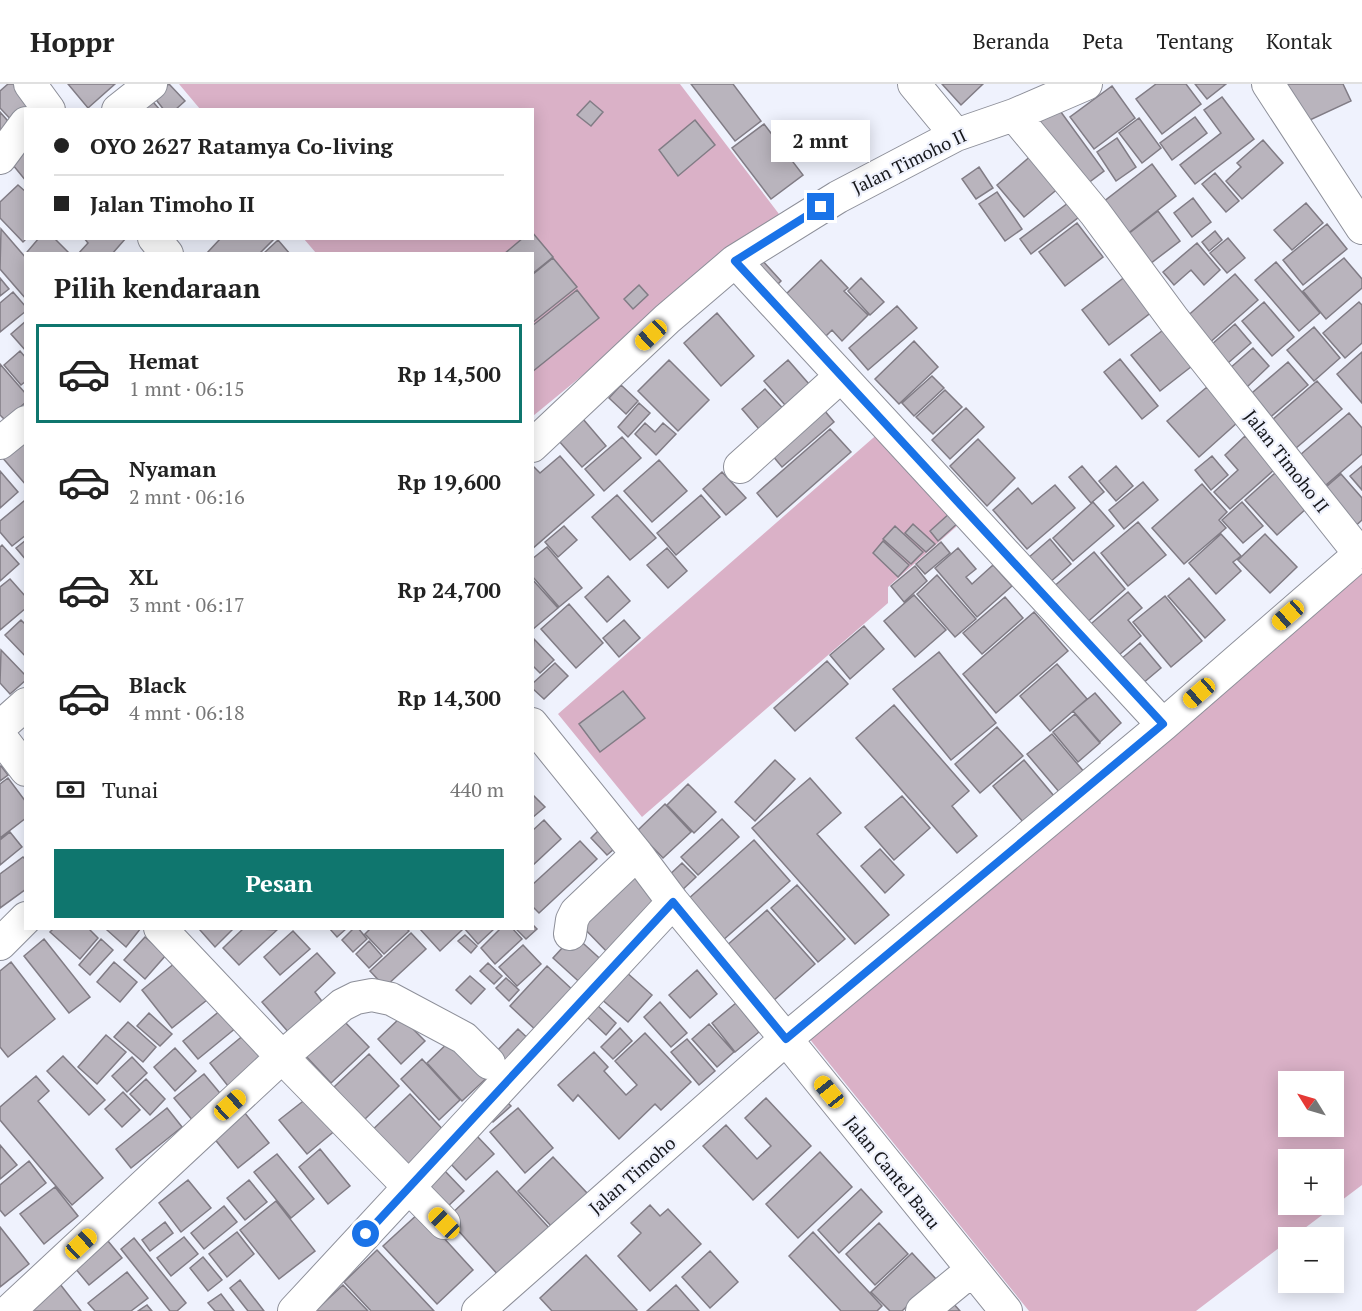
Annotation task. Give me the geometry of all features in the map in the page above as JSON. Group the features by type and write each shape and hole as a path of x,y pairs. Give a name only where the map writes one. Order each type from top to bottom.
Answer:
{"street":[{"path":"120,108 151,84"},
{"path":"914,84 956,135"},
{"name":"Jalan Timoho II","path":"534,444 667,319 735,261 838,197 956,135 1014,115 1086,84"},
{"path":"1268,84 1362,228"},
{"name":"Jalan Timoho II","path":"1014,115 1095,213 1174,320 1361,552"},
{"path":"0,158 24,124"},
{"path":"735,261 1163,724"},
{"path":"740,467 841,376"},
{"path":"0,443 24,424"},
{"name":"Jalan Timoho","path":"478,1311 786,1039 1163,724 1361,552"},
{"path":"0,727 24,706"},
{"name":"Jalan Cantel Baru","path":"534,726 673,902 1006,1311"},
{"path":"0,736 24,767"},
{"path":"570,934 576,912 637,854"},
{"path":"294,1311 673,902"},
{"path":"0,944 24,920"},
{"path":"162,930 444,1223"},
{"path":"9,1311 282,1057 342,1005 356,998 372,995 391,999 464,1038 489,1063"},
{"path":"922,1311 972,1270"}],"shaded area":[{"path":"179,84 680,84 779,214 534,415 534,252 315,252 305,240 534,240 534,108 199,108"},
{"path":"881,431 965,519 888,587 888,603 642,817 558,714"},
{"path":"1362,570 1362,1185 1344,1199 1344,1149 1278,1149 1278,1215 1322,1215 1306,1227 1278,1227 1278,1249 1196,1311 1029,1311 808,1037"}],"building":[{"path":"8,84 15,84 32,108 24,108 24,118 16,125 0,108 0,91"},
{"path":"68,84 115,84 88,108"},
{"path":"169,84 185,101 177,108 162,108 154,97"},
{"path":"691,84 733,84 761,121 735,141"},
{"path":"942,84 983,84 961,105"},
{"path":"1156,84 1186,84 1201,104 1162,134 1136,99"},
{"path":"1195,84 1226,84 1207,99"},
{"path":"1279,84 1343,84 1351,101 1297,126"},
{"path":"1112,86 1135,118 1094,149 1070,117"},
{"path":"148,96 158,108 137,108"},
{"path":"1222,97 1254,139 1195,184 1180,165 1221,133 1204,110"},
{"path":"590,101 603,112 591,126 577,115"},
{"path":"1058,108 1104,171 1079,190 1032,128"},
{"path":"0,112 15,129 0,134"},
{"path":"1195,117 1207,133 1172,160 1160,143"},
{"path":"1139,118 1161,148 1142,163 1119,133"},
{"path":"695,120 715,145 678,176 659,150"},
{"path":"764,124 803,175 771,199 732,148"},
{"path":"24,138 24,179 4,154"},
{"path":"1117,138 1136,167 1116,181 1097,152"},
{"path":"1263,140 1283,163 1242,199 1226,181 1241,167 1237,163"},
{"path":"1033,154 1060,187 1024,217 997,185"},
{"path":"1152,164 1176,196 1122,238 1098,206"},
{"path":"979,167 993,188 976,199 962,179"},
{"path":"1215,173 1239,201 1226,212 1202,184"},
{"path":"18,185 24,190 25,240 23,242 0,218 0,202"},
{"path":"997,192 1022,229 1005,241 979,204"},
{"path":"1193,198 1211,222 1192,237 1174,213"},
{"path":"1068,203 1079,217 1031,254 1020,239"},
{"path":"1306,203 1323,223 1292,250 1274,230"},
{"path":"1158,211 1180,241 1146,267 1123,238"},
{"path":"1077,223 1103,257 1065,286 1039,252"},
{"path":"1327,224 1347,249 1303,285 1283,260"},
{"path":"1,229 24,256 24,297 0,269"},
{"path":"1215,231 1222,240 1209,251 1202,242"},
{"path":"534,234 553,257 534,272 534,252 506,252 521,240 534,240"},
{"path":"1228,238 1245,258 1227,273 1210,253"},
{"path":"37,240 56,240 68,252 27,252"},
{"path":"86,240 124,240 114,252 80,252 88,243"},
{"path":"219,240 273,240 261,252 208,252"},
{"path":"278,240 288,252 265,252"},
{"path":"1197,243 1220,270 1204,285 1191,270 1174,285 1163,272"},
{"path":"553,258 577,287 534,321 534,273"},
{"path":"760,258 781,281 773,289 751,267"},
{"path":"1344,258 1362,279 1362,288 1326,319 1303,291"},
{"path":"821,260 848,288 844,291 868,315 842,341 832,330 823,339 782,298"},
{"path":"1276,262 1320,313 1299,331 1255,280"},
{"path":"1235,274 1258,300 1207,345 1184,319"},
{"path":"1126,276 1153,311 1109,345 1082,310"},
{"path":"0,278 9,289 0,296"},
{"path":"861,278 884,302 870,315 848,291"},
{"path":"639,285 648,295 633,309 624,299"},
{"path":"577,290 599,318 534,370 534,324"},
{"path":"13,292 24,305 24,313 0,332 0,303"},
{"path":"1264,302 1294,337 1272,356 1242,321"},
{"path":"1359,302 1362,305 1362,343 1345,358 1323,333"},
{"path":"897,306 917,328 868,370 849,348"},
{"path":"717,313 754,356 721,386 684,343"},
{"path":"24,323 24,349 11,334"},
{"path":"1235,324 1251,343 1220,370 1203,352"},
{"path":"1167,327 1196,363 1160,391 1131,355"},
{"path":"1314,327 1340,358 1314,381 1287,350"},
{"path":"914,341 938,367 899,404 875,379"},
{"path":"1253,348 1269,366 1246,388 1229,369"},
{"path":"20,351 24,356 24,383 21,385 4,365"},
{"path":"1362,352 1362,403 1337,374"},
{"path":"1120,359 1158,406 1142,419 1104,372"},
{"path":"669,360 709,400 678,431 638,391"},
{"path":"788,360 816,392 792,413 764,381"},
{"path":"1288,362 1308,385 1266,421 1246,398"},
{"path":"0,364 24,392 24,404 5,420 0,415"},
{"path":"932,376 944,388 914,416 902,403"},
{"path":"1317,381 1342,409 1289,454 1265,426"},
{"path":"621,385 638,401 626,414 609,398"},
{"path":"1207,387 1238,422 1199,457 1167,421"},
{"path":"765,389 788,414 764,435 742,409"},
{"path":"945,390 962,407 933,434 916,417"},
{"path":"639,403 650,413 628,437 618,427"},
{"path":"819,404 834,422 782,467 767,449"},
{"path":"966,408 984,427 950,459 932,440"},
{"path":"1349,413 1362,428 1362,454 1319,491 1293,461"},
{"path":"583,419 606,446 582,467 559,441"},
{"path":"645,423 655,432 663,423 676,434 656,455 635,434"},
{"path":"830,429 851,452 777,517 757,493"},
{"path":"1245,436 1275,469 1230,509 1214,492 1238,470 1225,455"},
{"path":"622,437 641,458 604,491 585,469"},
{"path":"24,438 24,483 1,456"},
{"path":"978,439 1015,478 987,506 950,466"},
{"path":"560,456 594,495 534,547 534,467 540,473"},
{"path":"1212,456 1228,475 1211,490 1195,470"},
{"path":"659,460 687,491 652,522 624,491"},
{"path":"1082,466 1104,492 1091,503 1069,477"},
{"path":"1116,466 1133,486 1116,501 1099,481"},
{"path":"1362,466 1362,490 1350,476"},
{"path":"0,471 18,492 0,508"},
{"path":"722,472 746,498 726,515 703,489"},
{"path":"1275,473 1307,508 1277,535 1245,500"},
{"path":"1341,474 1362,498 1362,520 1351,530 1319,493"},
{"path":"1143,482 1158,500 1124,529 1109,510"},
{"path":"1202,484 1227,512 1219,520 1226,528 1184,564 1152,528"},
{"path":"1055,485 1075,508 1027,549 993,510 1018,488 1032,504"},
{"path":"617,495 656,538 630,560 592,517"},
{"path":"701,495 720,517 676,555 657,533"},
{"path":"24,501 24,537 12,546 0,532 0,521"},
{"path":"1093,502 1114,526 1073,561 1053,538"},
{"path":"1242,502 1263,526 1243,543 1222,520"},
{"path":"951,512 959,522 938,541 930,531"},
{"path":"1138,522 1166,555 1128,586 1101,553"},
{"path":"913,524 935,544 926,552 905,533"},
{"path":"564,526 577,540 558,557 545,542"},
{"path":"895,526 923,552 911,564 883,539"},
{"path":"1221,534 1241,556 1233,562 1241,571 1216,594 1189,563"},
{"path":"1265,534 1297,567 1270,593 1238,560"},
{"path":"1050,539 1071,564 1049,583 1028,558"},
{"path":"883,541 909,565 898,577 873,553"},
{"path":"24,542 24,558 16,548"},
{"path":"941,542 950,553 925,574 916,564"},
{"path":"2,545 19,564 0,581 0,547"},
{"path":"547,547 582,588 559,607 534,578 534,557"},
{"path":"667,548 687,571 668,588 647,565"},
{"path":"958,548 976,569 966,577 972,584 993,565 1012,586 977,617 935,568"},
{"path":"1094,552 1125,589 1084,625 1052,588"},
{"path":"915,566 927,581 904,602 891,586"},
{"path":"937,575 976,619 955,637 917,594"},
{"path":"608,576 630,601 607,622 585,597"},
{"path":"1189,578 1225,620 1205,638 1168,596"},
{"path":"10,579 24,595 24,610 0,630 0,587"},
{"path":"534,581 558,608 534,628"},
{"path":"1128,592 1142,608 1128,620 1141,636 1112,661 1085,629"},
{"path":"914,595 946,630 915,657 884,621"},
{"path":"1165,596 1202,641 1171,667 1133,622"},
{"path":"1005,597 1023,618 982,654 963,633"},
{"path":"569,604 603,643 576,668 541,629"},
{"path":"1034,612 1068,651 996,713 963,674"},
{"path":"21,620 24,623 24,655 5,635"},
{"path":"624,620 640,638 619,657 603,638"},
{"path":"864,626 884,649 850,679 830,655"},
{"path":"534,639 554,660 540,673 534,667"},
{"path":"1140,643 1161,668 1136,689 1114,665"},
{"path":"1,650 24,674 24,682 10,694 0,683"},
{"path":"939,652 996,723 951,760 893,689"},
{"path":"827,661 848,684 795,731 774,708"},
{"path":"555,663 568,676 544,699 534,690 534,682"},
{"path":"1057,664 1087,699 1050,731 1020,696"},
{"path":"623,691 645,718 600,752 579,724"},
{"path":"1095,693 1121,723 1100,742 1073,711"},
{"path":"894,705 969,791 952,806 977,836 957,853 856,738"},
{"path":"1075,714 1100,743 1078,762 1053,732"},
{"path":"997,727 1023,756 980,793 955,764"},
{"path":"1052,734 1085,773 1060,793 1027,754"},
{"path":"775,760 795,779 755,821 735,802"},
{"path":"1024,760 1054,796 1023,822 993,786"},
{"path":"0,766 8,775 0,781"},
{"path":"8,778 24,799 24,820 0,838 0,784"},
{"path":"810,778 841,813 817,834 889,915 855,944 752,828"},
{"path":"688,784 716,812 694,833 667,805"},
{"path":"534,796 545,807 534,816"},
{"path":"902,796 930,828 894,860 865,827"},
{"path":"665,804 691,832 663,858 637,831"},
{"path":"722,819 739,837 698,875 681,857"},
{"path":"544,820 561,839 534,864 534,829"},
{"path":"603,826 620,844 607,855 591,838"},
{"path":"10,832 22,847 0,865 0,840"},
{"path":"754,840 790,881 722,941 687,900"},
{"path":"580,841 597,859 539,913 534,908 534,883"},
{"path":"880,849 904,875 885,893 861,866"},
{"path":"24,858 24,890 0,908 0,874"},
{"path":"682,863 696,877 679,893 665,879"},
{"path":"630,870 663,902 610,955 578,922"},
{"path":"797,885 845,939 818,962 771,908"},
{"path":"767,910 815,964 773,1001 725,947"},
{"path":"534,926 537,929 526,939 517,930 534,930"},
{"path":"52,930 90,930 98,938 80,959 50,932"},
{"path":"107,930 139,930 126,947"},
{"path":"200,930 232,930 215,947"},
{"path":"242,930 277,930 239,965 223,948"},
{"path":"331,930 345,930 337,937"},
{"path":"352,930 360,930 367,939 353,952 342,940"},
{"path":"369,930 409,931 384,954 365,934"},
{"path":"421,930 462,930 440,951"},
{"path":"466,930 493,930 478,944"},
{"path":"499,930 514,930 522,939 495,964 481,948"},
{"path":"293,931 310,949 280,975 264,957"},
{"path":"411,933 426,949 385,987 370,971"},
{"path":"465,935 477,946 471,953 458,941"},
{"path":"574,935 607,965 586,988 553,958"},
{"path":"145,937 166,955 145,979 124,960"},
{"path":"44,939 90,997 69,1013 24,956"},
{"path":"101,939 113,950 90,975 79,965"},
{"path":"369,941 382,956 369,968 356,954"},
{"path":"523,945 541,964 517,986 499,967"},
{"path":"317,953 335,973 315,992 324,1004 290,1034 262,1002"},
{"path":"181,958 212,996 172,1028 142,990"},
{"path":"11,962 55,1019 8,1057 0,1047 0,971"},
{"path":"114,962 137,982 120,1002 97,982"},
{"path":"488,963 502,976 494,984 480,971"},
{"path":"617,964 652,995 628,1022 593,992"},
{"path":"547,966 577,994 539,1033 510,1006"},
{"path":"697,970 717,994 690,1018 669,995"},
{"path":"470,976 485,989 471,1004 456,990"},
{"path":"506,978 519,990 509,1001 496,988"},
{"path":"660,1002 687,1033 671,1047 644,1017"},
{"path":"736,1003 759,1032 735,1052 712,1023"},
{"path":"227,1005 242,1023 198,1059 183,1041"},
{"path":"597,1005 616,1023 606,1035 587,1017"},
{"path":"149,1013 172,1034 160,1046 137,1026"},
{"path":"401,1017 425,1041 401,1064 378,1039"},
{"path":"341,1018 369,1047 331,1083 303,1053"},
{"path":"128,1022 156,1047 143,1062 114,1037"},
{"path":"709,1024 734,1052 717,1067 692,1039"},
{"path":"620,1028 632,1041 613,1059 601,1047"},
{"path":"251,1029 270,1052 228,1086 210,1063"},
{"path":"518,1029 535,1045 508,1074 491,1057"},
{"path":"645,1033 691,1082 661,1110 655,1104 619,1139 578,1095 573,1101 558,1085 594,1052 608,1067 604,1071 626,1095 637,1085 615,1061"},
{"path":"106,1035 126,1052 97,1084 78,1067"},
{"path":"456,1035 491,1074 462,1101 427,1063"},
{"path":"687,1039 715,1071 699,1085 671,1052"},
{"path":"175,1048 196,1071 175,1091 154,1067"},
{"path":"369,1054 399,1086 364,1120 334,1087"},
{"path":"63,1056 105,1100 89,1115 47,1071"},
{"path":"132,1057 147,1073 127,1092 112,1076"},
{"path":"422,1059 460,1100 439,1120 401,1079"},
{"path":"204,1074 224,1098 194,1122 174,1098"},
{"path":"36,1076 49,1091 38,1101 103,1178 72,1205 0,1120 0,1107"},
{"path":"146,1079 165,1099 150,1115 130,1094"},
{"path":"123,1092 140,1110 122,1127 105,1109"},
{"path":"410,1094 446,1133 402,1174 366,1136"},
{"path":"311,1095 337,1129 307,1154 279,1120"},
{"path":"501,1096 511,1106 493,1122 484,1112"},
{"path":"766,1098 811,1146 753,1200 703,1146 726,1125 757,1159 771,1146 745,1118"},
{"path":"167,1108 182,1127 131,1168 116,1149"},
{"path":"518,1108 553,1148 525,1173 490,1132"},
{"path":"244,1112 269,1143 238,1168 213,1137"},
{"path":"476,1135 494,1154 466,1180 448,1161"},
{"path":"0,1145 17,1165 0,1179"},
{"path":"320,1149 350,1186 328,1204 299,1167"},
{"path":"820,1152 852,1187 798,1238 766,1204"},
{"path":"277,1154 314,1199 291,1218 254,1172"},
{"path":"553,1157 588,1194 552,1227 518,1191"},
{"path":"29,1161 46,1183 5,1216 0,1210 0,1185"},
{"path":"443,1169 464,1191 444,1210 424,1187"},
{"path":"497,1171 551,1230 500,1277 447,1218"},
{"path":"188,1180 211,1208 181,1232 159,1203"},
{"path":"249,1180 267,1202 245,1220 227,1198"},
{"path":"55,1187 78,1216 44,1244 20,1214"},
{"path":"861,1189 882,1212 839,1253 818,1230"},
{"path":"276,1201 315,1251 279,1279 240,1230"},
{"path":"650,1205 660,1216 668,1209 701,1244 650,1291 618,1256 641,1233 631,1223"},
{"path":"224,1206 237,1222 204,1249 191,1233"},
{"path":"420,1212 473,1270 437,1304 383,1246"},
{"path":"165,1222 173,1233 150,1251 142,1240"},
{"path":"879,1223 908,1254 875,1285 846,1254"},
{"path":"0,1227 29,1264 0,1287"},
{"path":"237,1232 254,1254 227,1277 209,1254"},
{"path":"813,1232 882,1306 877,1311 841,1311 789,1256"},
{"path":"103,1235 122,1258 89,1285 70,1262"},
{"path":"184,1237 198,1254 171,1276 157,1258"},
{"path":"134,1238 186,1303 177,1311 170,1311 121,1249"},
{"path":"377,1250 434,1311 371,1311 344,1282"},
{"path":"710,1251 738,1282 710,1308 682,1277"},
{"path":"912,1253 936,1279 902,1311 890,1311 871,1292"},
{"path":"586,1255 636,1311 552,1311 540,1298"},
{"path":"203,1257 222,1280 208,1291 190,1268"},
{"path":"127,1272 148,1298 131,1311 95,1311 88,1303"},
{"path":"56,1279 81,1311 30,1311"},
{"path":"240,1280 264,1311 248,1311 230,1288"},
{"path":"343,1285 368,1311 315,1311"},
{"path":"676,1285 699,1311 647,1311"},
{"path":"221,1294 234,1311 215,1311 208,1303"},
{"path":"952,1302 960,1311 941,1311"},
{"path":"147,1305 152,1311 138,1311"}],"route":[{"path":"366,1234 673,902 786,1039 1163,724 735,261 821,207"}]}
